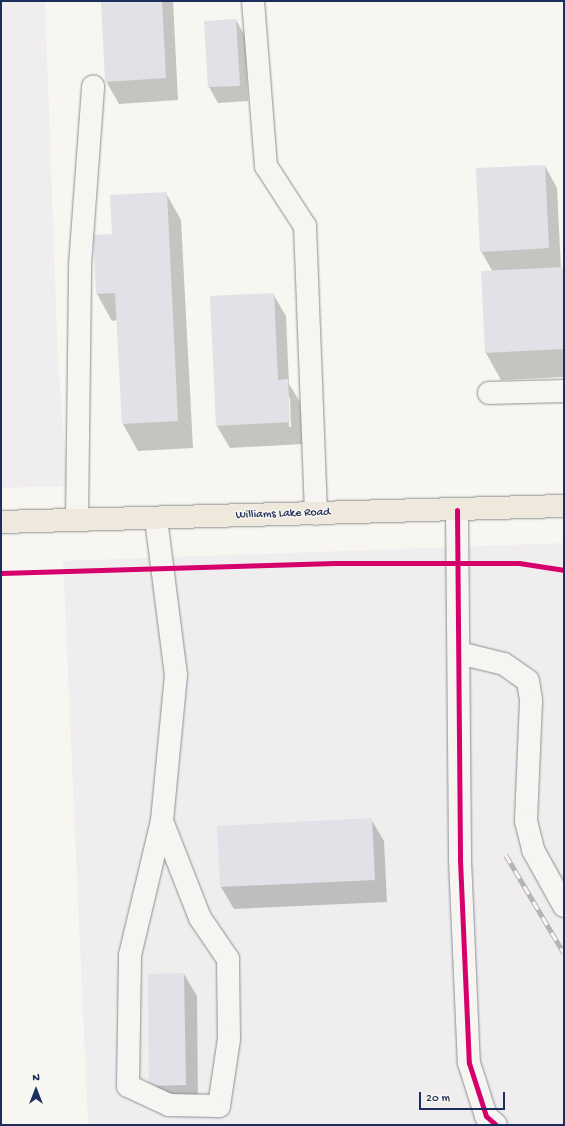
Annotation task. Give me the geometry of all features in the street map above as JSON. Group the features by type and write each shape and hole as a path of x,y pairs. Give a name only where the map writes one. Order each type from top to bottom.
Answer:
{"main road":[{"name":"Williams Lake Road","path":"1,522 156,519 564,506"}],"street":[{"path":"252,1 266,166 305,226 316,514"},
{"path":"77,520 80,265 93,86"},
{"path":"489,393 564,391"},
{"path":"457,510 460,860 469,1063 486,1116 496,1125"},
{"path":"156,519 176,675 162,821 130,955 128,1086 169,1105 219,1106 229,1040 228,959 200,918 162,821"},
{"path":"459,653 504,664 528,681 531,701 526,820 533,850 564,906"}],"shaded area":[{"path":"1,1 45,1 58,360 68,486 1,488"},
{"path":"564,543 564,1125 88,1125 63,561"}],"building":[{"path":"101,1 162,1 166,78 105,82"},
{"path":"236,19 240,86 208,87 204,21"},
{"path":"545,165 549,248 480,252 476,168"},
{"path":"167,192 178,421 122,424 115,293 96,294 93,235 112,234 110,195"},
{"path":"564,267 564,349 485,353 481,271"},
{"path":"274,293 278,380 288,379 290,422 216,426 210,296"},
{"path":"372,818 375,880 220,887 217,826"},
{"path":"184,973 186,1085 149,1086 148,974"}],"railway":[{"path":"506,855 564,953"}],"cycle path":[{"path":"457,510 460,860 469,1063 486,1116 496,1125"},
{"path":"1,573 335,563 519,563 564,570"}]}
